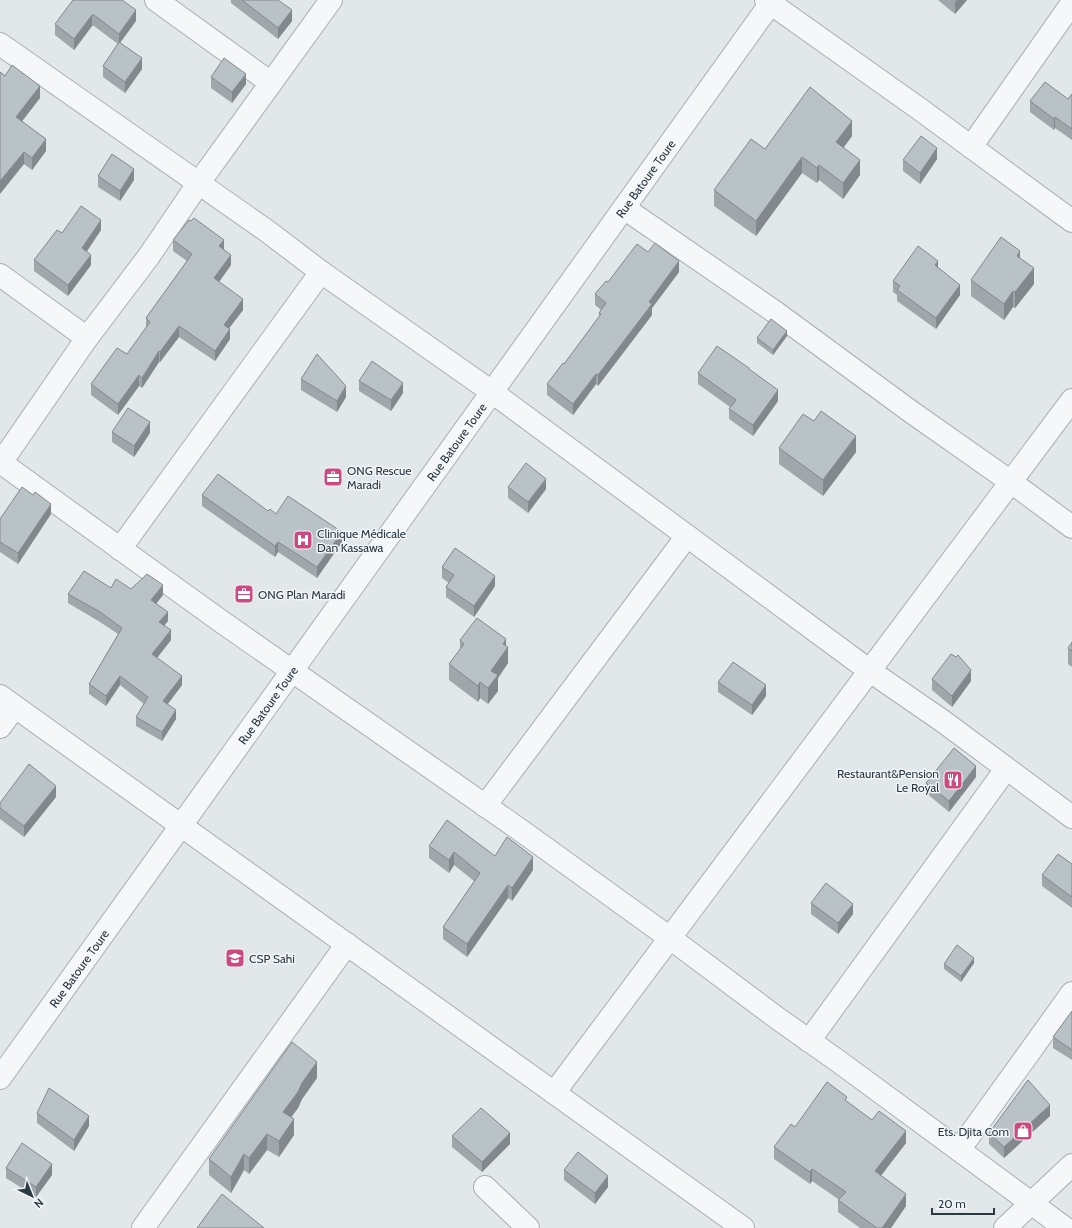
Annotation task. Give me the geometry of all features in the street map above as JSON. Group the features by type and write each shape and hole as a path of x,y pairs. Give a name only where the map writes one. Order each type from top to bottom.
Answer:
{"street":[{"path":"156,0 271,83"},
{"path":"331,0 308,35 271,83 198,184 149,256 87,338 0,462 222,622 485,806 670,938 1065,1228"},
{"path":"770,1 1072,221"},
{"name":"Rue Batoure Toure","path":"0,1078 624,208 770,1"},
{"path":"971,147 1072,3"},
{"path":"0,44 267,231 321,272 492,392 870,671 944,722 1072,817"},
{"path":"624,208 775,312 910,412 1011,482 1072,527"},
{"path":"120,549 321,272"},
{"path":"0,275 87,338"},
{"path":"554,1093 1072,400"},
{"path":"485,806 687,536"},
{"path":"0,726 7,701 743,1228"},
{"path":"809,1041 1006,769"},
{"path":"143,1228 347,944"},
{"path":"959,1150 1072,993"},
{"path":"1005,1228 1072,1165"},
{"path":"485,1187 528,1228"}],"building":[{"path":"73,0 122,0 136,10 119,34 92,15 74,39 55,24"},
{"path":"242,0 278,0 292,10 278,28"},
{"path":"119,42 142,58 125,82 103,66"},
{"path":"224,58 246,74 232,92 211,77"},
{"path":"12,65 40,86 16,117 46,139 32,158 24,152 0,181 0,72 5,76"},
{"path":"1045,82 1068,99 1072,94 1072,129 1055,117 1054,119 1030,101"},
{"path":"810,87 852,121 836,142 860,160 843,183 819,165 817,168 802,157 756,221 714,190 751,139 765,149"},
{"path":"921,136 937,148 920,173 903,160"},
{"path":"112,154 134,169 120,191 98,176"},
{"path":"81,206 101,220 82,248 91,255 68,285 34,260 57,230 62,233"},
{"path":"194,218 224,240 219,246 231,255 214,278 243,299 224,325 230,329 215,351 179,326 160,352 159,351 142,378 139,375 118,404 91,384 117,348 127,354 150,322 146,318 192,254 173,240 189,220 191,221"},
{"path":"1001,237 1020,251 1017,256 1034,268 1015,292 1013,291 1004,304 971,280"},
{"path":"655,243 679,261 649,302 652,304 598,375 596,374 573,404 547,384 563,363 564,364 601,314 599,313 606,303 595,294 606,281 608,282 637,244 648,252"},
{"path":"918,246 938,261 935,265 960,285 936,318 897,290 900,286 893,281"},
{"path":"771,319 787,331 773,350 757,338"},
{"path":"717,346 778,390 753,425 729,409 736,400 698,373"},
{"path":"317,354 346,386 337,401 301,379"},
{"path":"372,361 403,383 391,400 359,381"},
{"path":"128,408 150,422 134,446 112,432"},
{"path":"821,411 856,436 823,480 779,448 803,414 814,421"},
{"path":"526,463 546,479 528,502 508,487"},
{"path":"218,474 268,511 270,509 276,514 288,496 342,532 317,567 278,542 275,546 202,495"},
{"path":"22,487 33,495 35,492 51,504 18,553 0,542 0,519"},
{"path":"455,548 495,576 474,606 446,587 454,575 442,567"},
{"path":"84,571 111,588 116,579 131,589 147,574 163,585 151,600 168,612 159,622 171,630 152,654 182,676 163,701 176,710 162,732 136,717 148,697 120,676 106,696 89,684 122,628 100,612 68,594"},
{"path":"477,618 506,639 503,644 508,647 491,671 498,675 488,688 480,682 478,686 449,664 464,644 460,640"},
{"path":"1072,642 1072,651 1068,648"},
{"path":"951,654 956,657 958,655 971,670 952,696 932,679"},
{"path":"733,662 766,685 752,705 718,682"},
{"path":"954,748 976,766 949,801 926,783"},
{"path":"29,764 56,786 24,826 0,808 0,803"},
{"path":"447,820 495,856 507,837 533,857 512,888 508,885 467,944 443,927 480,873 454,852 449,860 429,846"},
{"path":"1058,854 1072,864 1072,897 1042,875"},
{"path":"826,883 853,904 838,923 811,903"},
{"path":"957,945 974,958 961,976 944,964"},
{"path":"1072,1011 1072,1050 1053,1037"},
{"path":"292,1042 317,1062 283,1112 294,1119 279,1141 267,1134 249,1158 244,1154 231,1177 209,1159"},
{"path":"1028,1080 1050,1105 1004,1147 989,1133"},
{"path":"827,1082 847,1097 845,1100 872,1120 879,1111 906,1131 875,1171 906,1194 882,1228 877,1228 838,1200 846,1192 812,1169 810,1172 774,1147 791,1124 795,1127"},
{"path":"49,1088 89,1116 74,1140 37,1113"},
{"path":"481,1108 510,1133 482,1162 452,1136"},
{"path":"22,1143 52,1164 36,1187 6,1168"},
{"path":"578,1152 608,1176 595,1193 564,1170"},
{"path":"222,1194 264,1228 197,1228"}],"place":[{"name":"ONG Rescue Maradi","path":"333,477"},
{"name":"Clinique Médicale Dan Kassawa","path":"303,540"},
{"name":"ONG Plan Maradi","path":"244,594"},
{"name":"Restaurant&Pension Le Royal","path":"953,780"},
{"name":"CSP Sahi","path":"235,958"},
{"name":"Ets. Djita Com","path":"1023,1131"}]}
